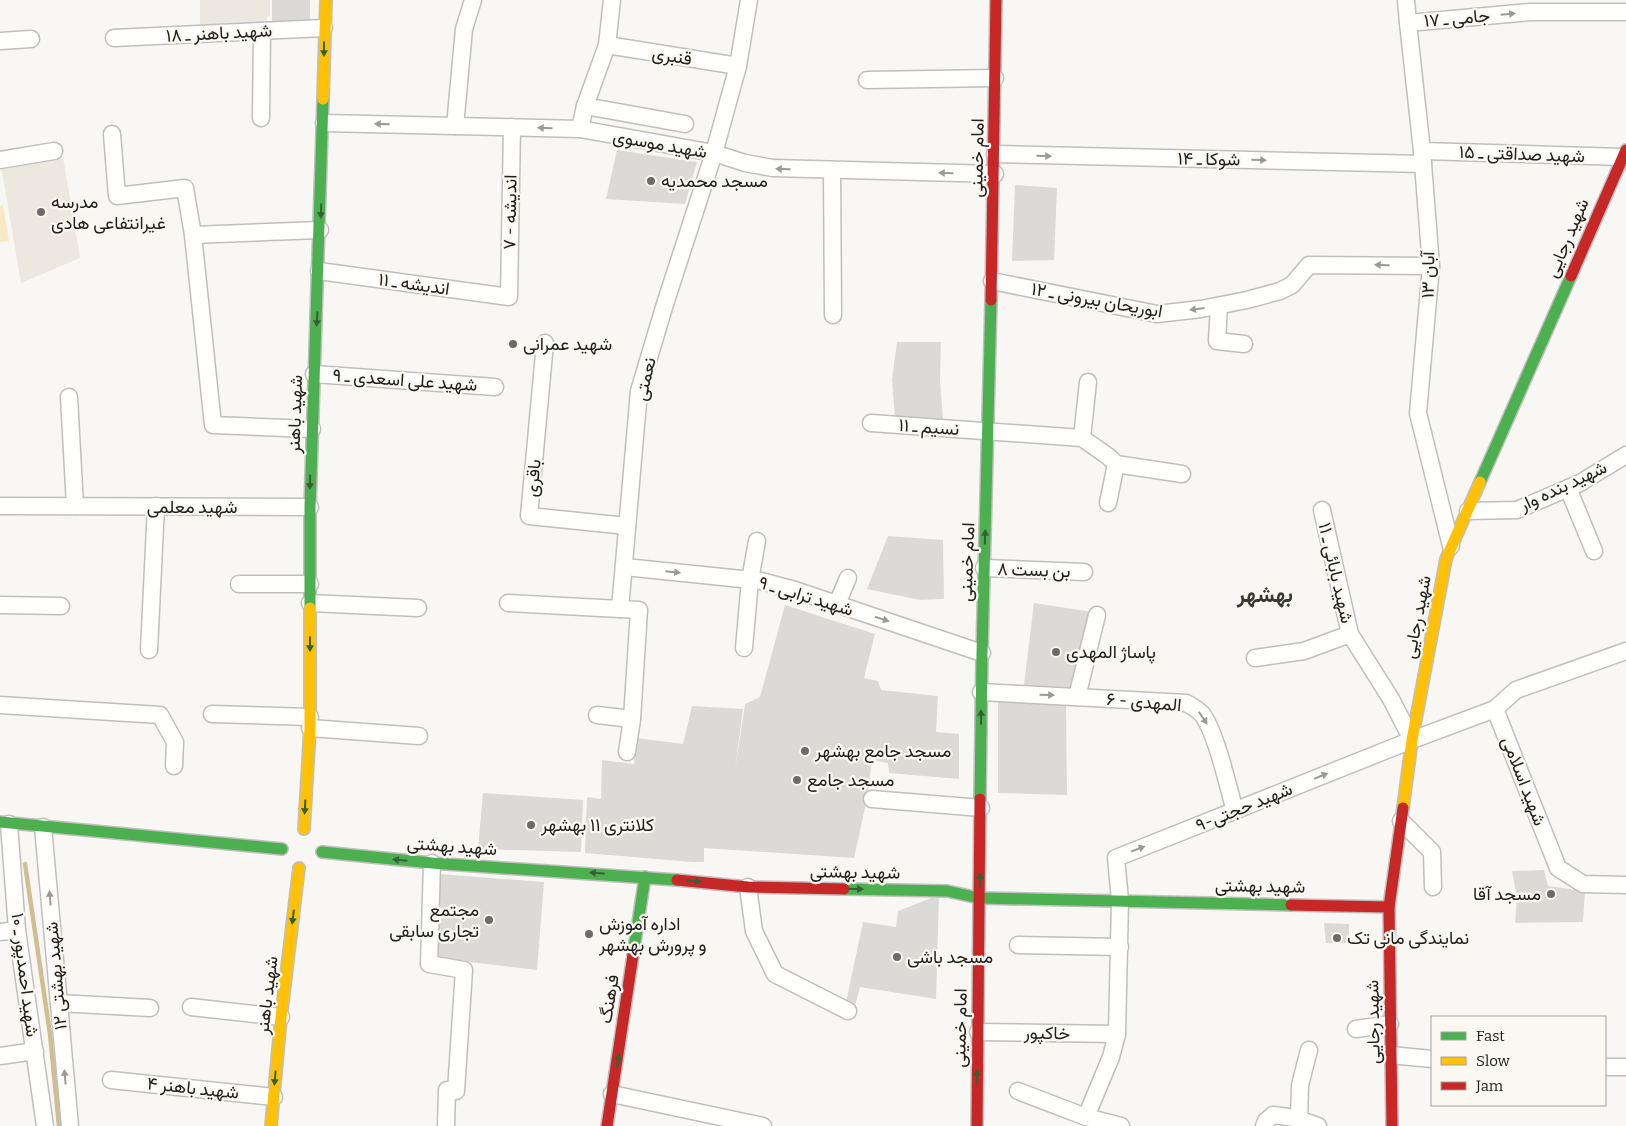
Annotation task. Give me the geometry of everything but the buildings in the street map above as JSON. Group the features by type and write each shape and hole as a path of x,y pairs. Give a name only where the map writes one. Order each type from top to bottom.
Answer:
{"street":[{"name":"شهید باهنر","path":"271,1126 281,1016 312,850 310,507 324,122 324,28 326,0"},
{"path":"455,126 464,30 473,0"},
{"path":"580,129 585,106 606,45 612,0"},
{"name":"نعمتی","path":"620,609 639,391 714,153 738,66 749,0"},
{"name":"امام خمینی","path":"977,1126 981,692 995,154 996,0"},
{"name":"۱۳ آبان","path":"1406,0 1431,266 1418,413 1451,546"},
{"name":"جامی ـ ۱۷","path":"1408,23 1530,6 1626,12"},
{"name":"شهید باهنر ـ ۱۸","path":"114,38 324,28"},
{"path":"261,118 262,31"},
{"path":"0,41 31,39"},
{"name":"قنبری","path":"606,45 738,66"},
{"path":"867,80 995,78"},
{"path":"585,106 685,124"},
{"name":"شهید موسوی","path":"324,122 580,129 714,153 745,164 772,168 994,174"},
{"name":"اندیشه - ۷","path":"508,296 512,128"},
{"path":"112,134 117,196 185,188 193,235 213,425 312,430"},
{"path":"0,160 54,151"},
{"name":"شوکا ـ ۱۴","path":"995,154 1422,157"},
{"name":"شهید صداقتی ـ ۱۵","path":"1422,157 1624,154"},
{"name":"شهید رجایی","path":"1392,1126 1389,907 1412,740 1446,559 1624,154"},
{"path":"832,170 833,315"},
{"path":"193,235 320,230"},
{"name":"ابوریحان بیرونی ـ ۱۲","path":"992,281 1157,314 1219,306 1280,291 1292,285 1309,265 1431,266"},
{"name":"اندیشه ـ ۱۱","path":"319,271 508,296"},
{"path":"1219,306 1217,341 1244,344"},
{"name":"باقری","path":"544,344 529,516 627,526"},
{"name":"شهید علی اسعدی ـ ۹","path":"314,374 496,387"},
{"path":"1088,382 1082,438 1109,456 1116,464 1182,474"},
{"path":"69,397 75,506"},
{"name":"نسیم ـ ۱۱","path":"871,423 1082,438"},
{"name":"شهید بنده وار","path":"1468,511 1517,510 1568,488 1626,455"},
{"path":"1108,503 1116,464"},
{"path":"1568,488 1594,551"},
{"name":"شهید معلمی","path":"0,506 310,507"},
{"path":"149,650 156,506"},
{"name":"شهید بابائی ـ ۱۱","path":"1322,510 1350,634 1391,699 1412,740"},
{"path":"744,648 750,580 757,541"},
{"name":"شهید ترابی ـ ۹","path":"624,567 762,581 982,653"},
{"name":"بن بست ۸","path":"984,568 1084,572"},
{"path":"837,604 848,578"},
{"path":"239,584 310,584"},
{"path":"310,603 418,608"},
{"path":"508,603 639,610 632,719 627,752"},
{"path":"0,605 60,606"},
{"path":"1077,697 1097,615"},
{"path":"1255,658 1304,651 1350,634"},
{"path":"1412,740 1495,709 1516,690 1626,651"},
{"name":"المهدی - ۶","path":"981,692 1186,703 1203,715 1211,730 1235,811"},
{"path":"0,705 160,715 174,742 174,766"},
{"name":"شهید اسلامی","path":"1495,709 1558,868 1582,884 1626,885"},
{"path":"212,714 419,736"},
{"path":"597,715 632,719"},
{"name":"شهید حجتی-۹","path":"1120,900 1116,858 1412,740"},
{"path":"872,799 981,808"},
{"path":"3,819 43,827 285,856 312,850"},
{"name":"شهید احمدپور ـ ۱۰","path":"3,819 45,1126"},
{"path":"1401,821 1432,852 1433,887"},
{"name":"شهید بهشتی ۱۲","path":"43,827 70,1126"},
{"path":"285,856 289,834 312,850"},
{"name":"شهید بهشتی","path":"312,850 432,863 645,877 748,887 947,891 980,898 1389,907"},
{"path":"432,863 429,964 464,970 456,1091 447,1090 446,1126"},
{"name":"فرهنگ","path":"607,1126 645,877"},
{"path":"748,887 754,931 775,974 848,1011"},
{"path":"1086,1117 1111,1057 1117,1034 1120,900"},
{"path":"0,932 18,930"},
{"path":"1018,945 1120,947"},
{"path":"59,1003 150,1008"},
{"path":"191,1007 281,1016"},
{"path":"1356,1029 1390,1024"},
{"name":"خاکپور","path":"978,1032 1117,1034"},
{"path":"1299,1120 1300,1086 1309,1050"},
{"path":"0,1056 35,1051"},
{"path":"1390,1055 1431,1059"},
{"path":"1606,1067 1626,1067"},
{"name":"شهید باهنر ۴","path":"111,1080 274,1097"},
{"path":"1018,1090 1086,1117 1121,1126"},
{"path":"612,1094 763,1126"},
{"path":"1264,1126 1266,1121 1273,1115 1318,1126"}],"shaded area":[{"path":"200,0 270,0 270,16 267,17 267,24 200,25"},
{"name":"مدرسه غیرانتفاعی هادی","path":"63,157 80,258 21,283 1,165"},
{"path":"3,205 9,241 0,242 0,206"}],"waterway":[{"path":"25,864 50,1034 59,1126"}],"traffic: fast":[{"path":"310,608 310,507 323,99"},
{"path":"1480,482 1571,276"},
{"path":"980,799 991,300"},
{"path":"0,822 282,849"},
{"path":"322,852 432,863 677,880"},
{"path":"633,955 645,877"},
{"path":"844,889 947,891 979,898 1291,905"}],"traffic: slow":[{"path":"323,99 326,0"},
{"path":"1403,808 1412,740 1446,559 1480,482"},
{"path":"304,829 310,728 310,608"},
{"path":"271,1126 281,1017 299,868"}],"traffic: jam":[{"path":"991,300 996,0"},
{"path":"1571,276 1626,150"},
{"path":"977,1126 980,799"},
{"path":"1392,1126 1389,907 1403,808"},
{"path":"677,880 748,887 844,889"},
{"path":"1291,905 1389,907"},
{"path":"607,1126 633,955"}],"place":[{"name":"مسجد محمدیه","path":"651,181"},
{"name":"مدرسه غیرانتفاعی هادی","path":"41,212"},
{"name":"شهید عمرانی","path":"513,344"},
{"name":"پاساژ المهدی","path":"1056,652"},
{"name":"مسجد جامع بهشهر","path":"805,751"},
{"name":"مسجد جامع","path":"797,780"},
{"name":"کلانتری ۱۱ بهشهر","path":"531,825"},
{"name":"مسجد آقا","path":"1551,894"},
{"name":"مجتمع تجاری سابقی","path":"489,920"},
{"name":"اداره آموزش و پرورش بهشهر","path":"589,934"},
{"name":"نمایندگی مانی تک","path":"1337,938"},
{"name":"مسجد باشی","path":"897,957"}],"district":[{"name":"بهشهر","path":"1265,594"}]}
